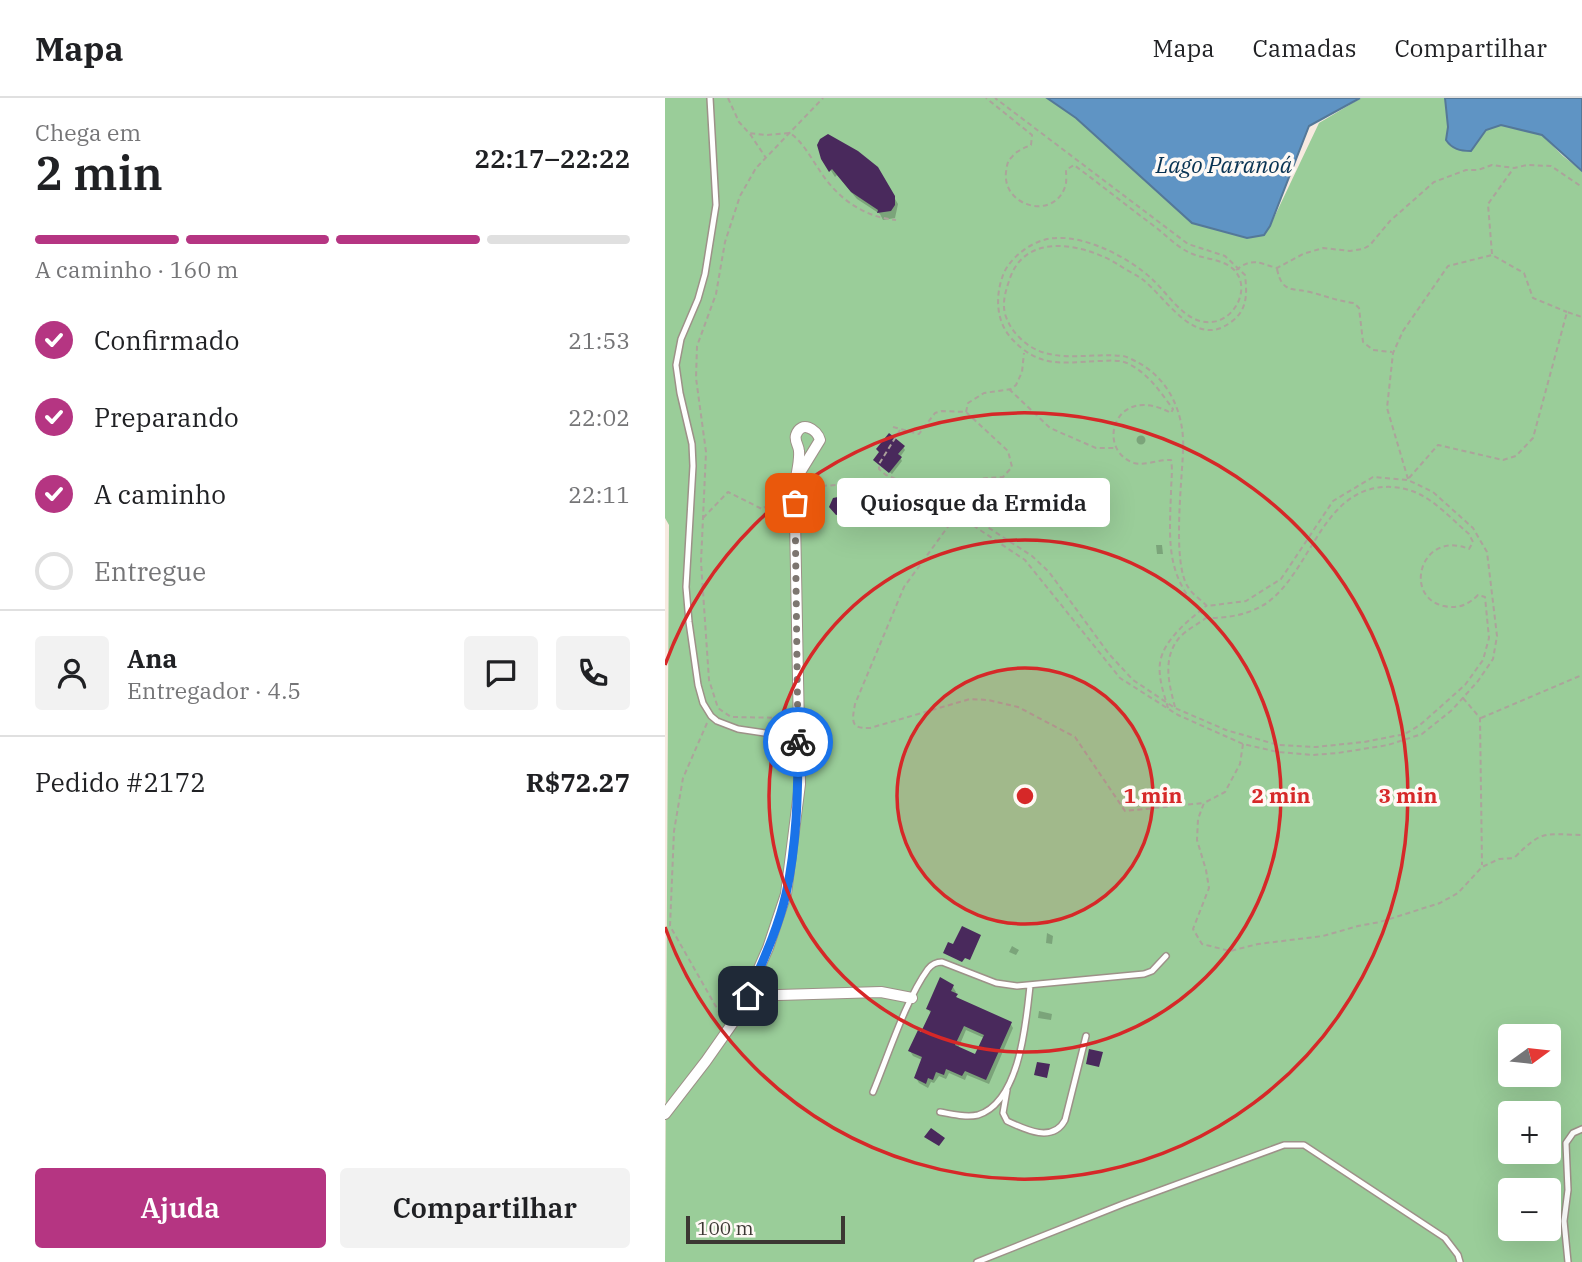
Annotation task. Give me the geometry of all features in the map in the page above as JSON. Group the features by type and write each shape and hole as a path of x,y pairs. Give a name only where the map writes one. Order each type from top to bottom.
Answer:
{"street":[{"path":"665,1114 729,1030 748,996 786,894 800,784 795,484 800,449 796,436 806,427 813,428 820,440 795,484"},
{"path":"800,449 812,450"},
{"path":"748,996 881,992 912,998"}],"lane":[{"path":"711,98 716,205 705,274 681,339 676,365 692,444 686,587 689,622 698,684 711,716 739,729 798,738"},
{"path":"873,1092 912,998 928,968 937,962 996,983 1030,986 1144,974 1152,971 1166,956"},
{"path":"1030,986 1021,1046 1007,1090 1003,1113 1007,1121 1043,1134 1056,1131 1065,1120 1086,1036"},
{"path":"940,1112 963,1116 977,1115 989,1109 1007,1090"},
{"path":"1568,1262 1564,1222 1567,1190 1566,1143 1573,1133 1582,1129"},
{"path":"977,1262 1271,1149 1284,1145 1304,1145 1445,1238 1460,1262"}],"path":[{"path":"728,98 739,122 766,158"},
{"path":"798,718 731,717 718,708 709,681 701,562 706,452 696,378 697,346 716,293 725,242 740,196 756,169 823,98"},
{"path":"986,98 1032,135 1031,145 1013,155 1007,163 1005,181 1011,195 1028,206 1041,207 1057,199 1065,186 1066,170 1074,164 1187,251 1228,265 1239,276 1241,290 1235,311 1224,319 1206,323 1191,318 1151,278 1125,260 1082,239 1043,240 1029,246 1008,265 1002,278 997,307 1004,330 1025,352 1045,362 1117,360 1130,365 1152,381 1173,409 1173,412 1139,404 1128,407 1118,418 1113,432 1117,448 1122,455 1135,463 1171,460 1170,526 1175,572 1178,583 1192,604 1207,618"},
{"path":"995,98 1188,244 1225,256 1245,275 1247,297 1241,314 1229,324 1215,330 1193,327 1142,279 1112,261 1087,250 1062,244 1041,248 1022,258 1012,271 1004,294 1005,313 1011,329 1025,344 1046,355 1125,356 1145,366 1165,384 1174,401 1184,438 1180,561 1187,587 1207,606"},
{"path":"749,133 790,133 803,146 831,186 854,207 876,217 896,220"},
{"path":"1235,270 1246,262 1257,261 1277,268 1303,254 1322,248 1357,250 1370,245 1390,221 1434,182 1466,170 1478,170 1492,165 1514,168 1527,165 1551,166 1582,187"},
{"path":"1492,255 1489,204 1514,168"},
{"path":"1408,480 1387,408 1393,353 1403,331 1448,266 1492,255 1524,273 1533,298 1582,317"},
{"path":"1277,268 1282,282 1293,291 1354,303 1359,308 1363,342 1373,350 1393,353"},
{"path":"1408,480 1438,445 1503,460 1515,456 1533,438 1567,312"},
{"path":"966,412 968,403 984,393 1016,386 1025,352"},
{"path":"1009,389 1050,428 1096,448 1117,448"},
{"path":"893,427 919,434 935,413 966,412 1008,450 1012,467 1003,477 975,479 961,484 946,500"},
{"path":"900,430 879,464 879,468 886,475 946,500 1032,555 1049,572 1109,654 1133,680 1175,708 1226,730 1278,744 1316,747 1405,734 1420,725 1465,685 1483,660 1489,638 1485,597 1478,595 1470,603 1454,608 1436,604 1425,594 1420,578 1423,563 1430,552 1439,547 1459,545 1469,549 1473,542 1469,534 1428,499 1406,488 1376,486 1353,495 1335,511 1287,584 1270,601 1228,618 1207,618 1179,638 1168,660 1168,682 1175,708"},
{"path":"703,518 728,492 762,509 795,484 884,482 955,516 1025,560 1120,678 1168,708 1243,744 1278,752 1313,755 1388,745 1422,734 1478,681 1493,659 1497,636 1487,552 1473,528 1433,492 1408,480 1373,477 1333,501 1281,579 1246,601 1207,606 1171,640 1160,661 1161,682 1168,708"},
{"path":"955,516 904,587 855,704 852,719 860,729 969,699 1018,707 1075,737 1125,811 1204,803 1225,792 1240,764 1243,744"},
{"path":"1480,718 1582,675"},
{"path":"1462,698 1480,718 1482,867"},
{"path":"711,716 683,778 674,831 670,926 729,1030"},
{"path":"1204,803 1198,819 1197,841 1209,888 1193,929 1202,944 1230,951 1258,944 1323,936 1440,903 1458,893 1482,867 1499,859 1514,858 1543,834 1582,835"}],"green space":[{"path":"665,98 1047,98 1076,118 1270,226 1319,123 1361,98 1445,98 1448,127 1446,140 1463,151 1471,150 1486,130 1501,125 1542,135 1582,171 1582,1262 665,1262 669,525 665,518"}],"water":[{"name":"Lago Paranoá","path":"1047,98 1360,98 1309,126 1270,226 1264,235 1247,238 1192,223 1076,118"},
{"path":"1445,98 1582,98 1582,171 1542,135 1501,125 1486,130 1471,151 1454,147 1446,140 1448,127"}],"building":[{"path":"828,134 858,151 878,167 895,196 895,205 891,211 877,213 878,210 851,192 832,169 829,172 817,145 820,139"},
{"path":"889,433 905,446 898,454 902,457 889,473 873,460 879,452 876,449"},
{"path":"843,496 850,504 846,513 836,515 829,507 833,498"},
{"path":"962,926 981,935 970,960 965,958 962,962 943,953 948,942 953,944"},
{"path":"940,977 954,985 951,991 958,994 956,997 1012,1022 986,1080 965,1071 962,1076 946,1069 944,1075 936,1072 933,1080 928,1078 926,1084 914,1078 922,1057 908,1051 931,1011 926,1009","holes":["964,1026 984,1035 975,1054 955,1045"]},
{"path":"1089,1049 1103,1052 1099,1067 1086,1064"},
{"path":"1037,1062 1050,1064 1047,1078 1034,1075"},
{"path":"931,1128 945,1138 939,1146 924,1137"}],"way so far":[{"path":"795,503 798,742"}],"place":[{"name":"Quiosque da Ermida","path":"795,503"}],"route":[{"path":"748,996 786,894 800,784 798,742"}]}
